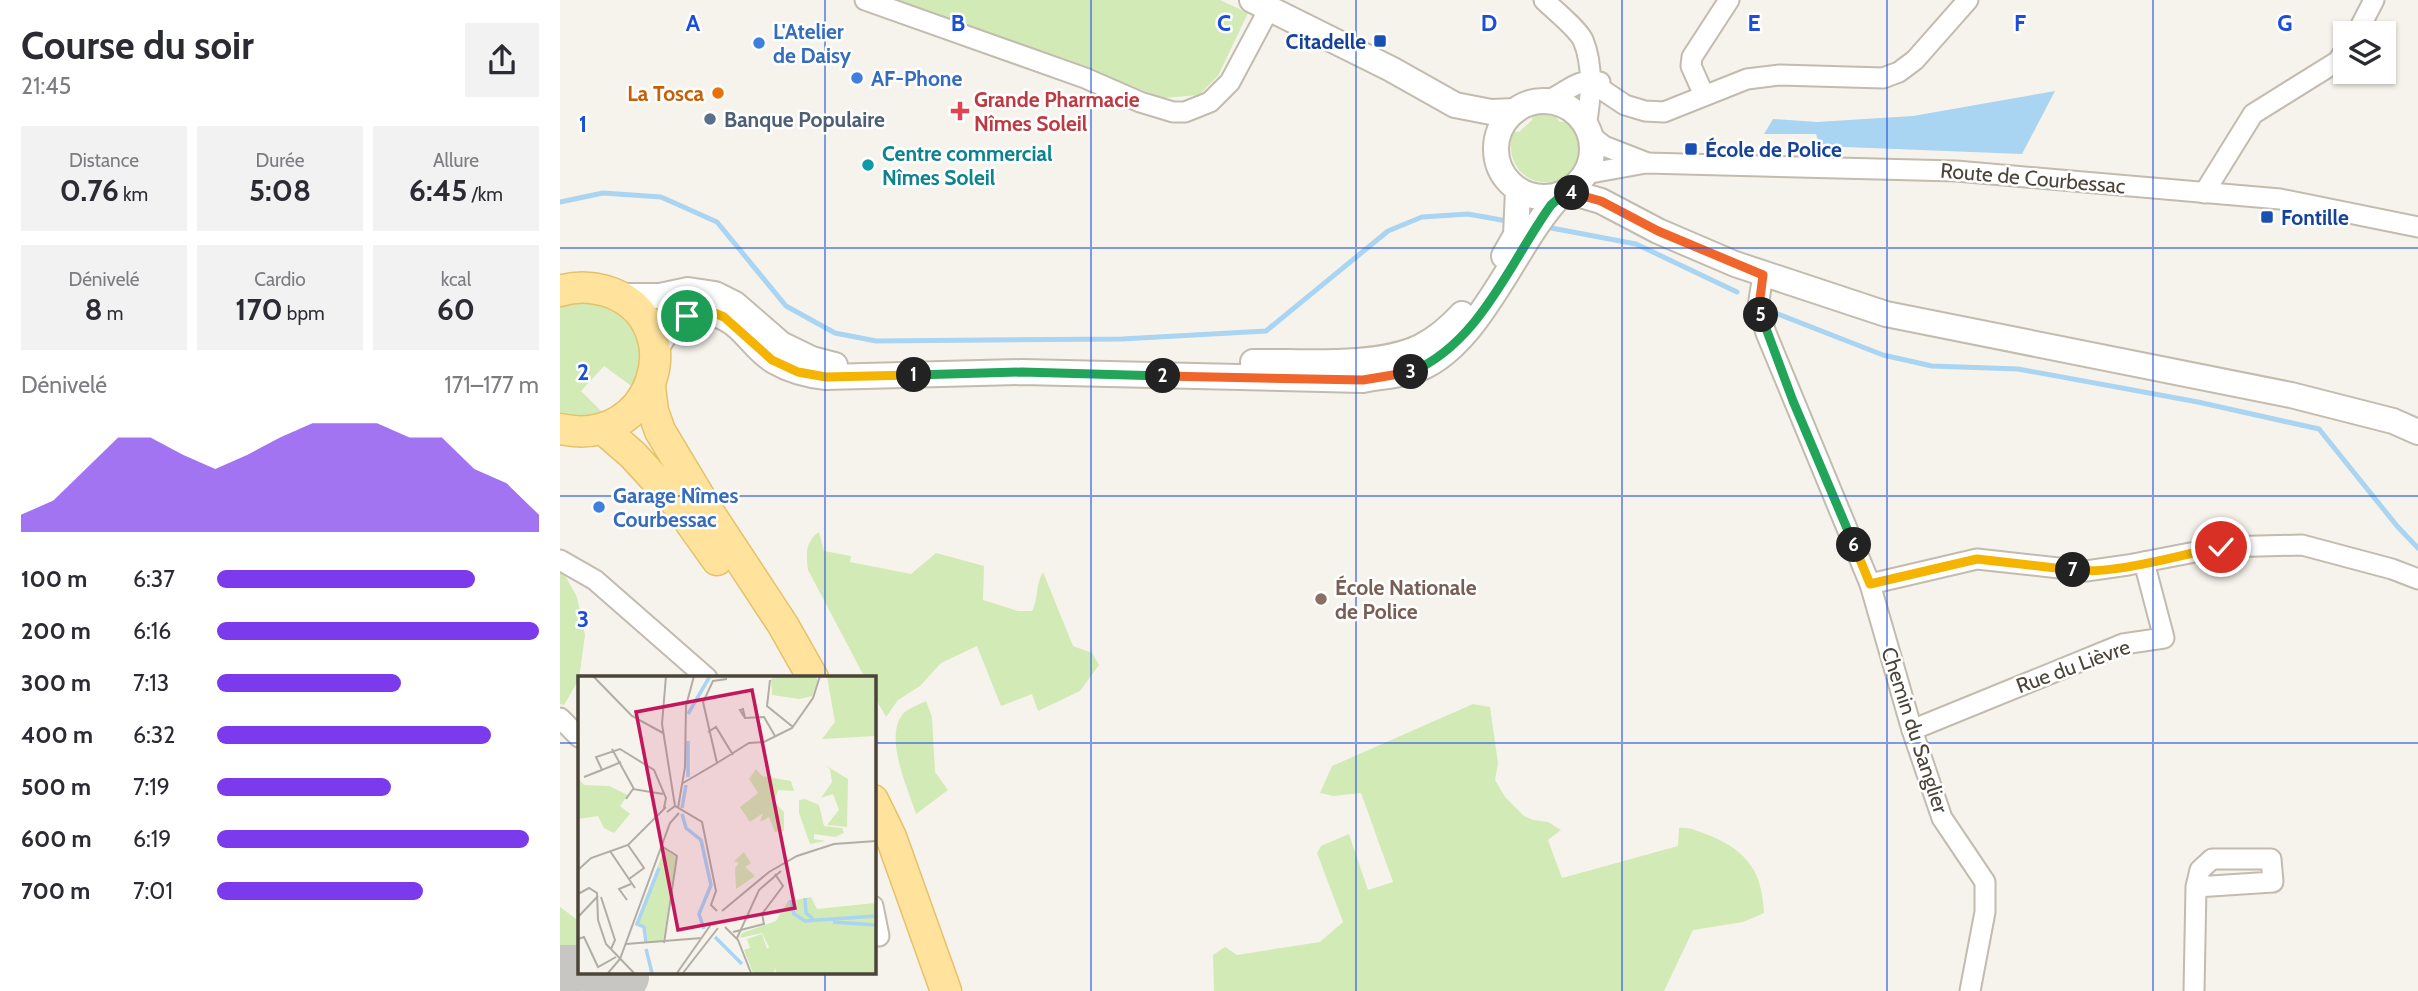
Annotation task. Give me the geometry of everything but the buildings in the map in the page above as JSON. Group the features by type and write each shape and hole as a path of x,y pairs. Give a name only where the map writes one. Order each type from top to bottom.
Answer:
{"main road":[{"path":"560,429 574,432 603,429 622,420 639,406 650,387 655,368 650,333 643,318 631,305 618,296 591,288 561,289"},
{"path":"650,387 653,411 660,431 783,625 812,676"},
{"path":"603,429 633,454 675,501 745,598 789,676"},
{"path":"875,804 891,837 946,991"},
{"path":"875,849 917,957 927,991"}],"street":[{"path":"865,0 1085,78 1140,102 1185,113 1210,102 1230,82 1260,5 1391,69 1455,105 1489,139 1496,153"},
{"path":"654,349 675,323 687,316 712,312 737,326 772,360 798,372 826,377 1022,372 1363,380 1412,372 1447,352 1475,321 1544,215 1574,184 1590,162 1592,149 1588,131 1592,96 1590,69 1582,38 1544,0"},
{"path":"1704,96 1691,66 1692,57 1729,0"},
{"path":"1574,184 1547,198 1532,196 1507,181 1499,168 1497,137 1504,122 1515,111 1525,105 1547,101 1563,94 1576,83 1589,80 1618,85 1636,107 1664,112 1747,79 1780,75 1882,78 1899,72 1915,60 1968,0"},
{"path":"2363,21 2374,0"},
{"path":"2204,193 2253,114 2333,64"},
{"path":"1547,101 1563,105 1576,114 1588,131"},
{"path":"1455,105 1491,111 1515,111"},
{"name":"Route de Courbessac","path":"1588,131 1604,146 1646,163"},
{"name":"Route de Courbessac","path":"1574,184 1646,163 1956,171 2280,199 2418,227"},
{"path":"1574,184 1658,231 1763,275 1886,314 2291,395 2393,421 2418,432"},
{"path":"618,296 660,296 688,290 715,294 735,304 781,344 832,365 881,367 1355,361 1418,348 1454,322 1477,298 1516,235 1518,190"},
{"name":"Chemin du Sanglier","path":"1763,275 1759,306 1766,333 1870,584 1912,730 1942,818 1985,882 1984,912 1969,991"},
{"path":"1870,584 1977,559 2086,571 2221,547 2302,545 2392,569 2418,579"},
{"path":"560,559 595,580 705,676"},
{"name":"Rue du Lièvre","path":"1912,730 2123,644 2164,638 2144,562"},
{"path":"560,718 578,736"},
{"path":"2194,991 2196,887"},
{"path":"875,916 879,936"}],"green space":[{"path":"891,0 1220,0 1248,13 1218,76 1199,95 1164,98"},
{"path":"1544,112 1559,115 1556,117 1560,122 1568,121 1575,129 1581,145 1576,164 1566,176 1553,182 1539,182 1526,176 1516,166 1511,150 1513,131 1519,132 1532,120 1532,114"},
{"path":"571,301 594,303 625,318 633,327 641,350 634,388 604,366 581,391 605,415 585,420 560,415 560,305"},
{"path":"819,532 824,551 851,556 850,562 911,574 936,553 984,566 983,600 1018,611 1032,611 1043,572 1073,646 1092,653 1099,665 1080,691 1038,711 1032,694 1001,706 977,646 941,663 920,686 898,700 886,717 875,698 875,676 864,676 808,570 811,540"},
{"path":"560,567 577,597 585,635 578,681 564,705 560,704"},
{"path":"926,701 932,717 935,772 948,790 916,814 899,761 896,732 899,720 906,711"},
{"path":"1473,704 1490,707 1498,763 1495,780 1505,797 1524,816 1548,822 1561,830 1548,840 1562,878 1678,846 1679,828 1687,828 1724,842 1744,857 1751,865 1760,886 1764,913 1743,922 1693,930 1664,991 1214,991 1213,955 1225,947 1237,955 1320,942 1343,922 1317,853 1321,846 1349,834 1368,890 1393,882 1361,793 1333,796 1320,793 1332,766"},
{"path":"560,907 578,920 578,974 622,974 622,991 560,991"}],"water":[{"path":"2055,91 2022,154 1820,146 1816,134 1764,134 1773,119 1817,122 1913,116"}],"waterway":[{"path":"560,202 603,193 661,197 717,222 786,306 835,333 876,341 1122,339 1266,331 1388,231 1422,217 1468,214 1507,221"},
{"path":"1546,227 1636,244 1737,292"},
{"path":"1778,314 1883,355 1932,366 2018,369 2198,402 2319,429 2418,548"}],"taxiway":[{"path":"560,968 578,968"},
{"path":"609,974 626,977"}],"place":[{"name":"Citadelle","path":"1380,41"},
{"name":"L'Atelier de Daisy","path":"759,43"},
{"name":"AF-Phone","path":"857,78"},
{"name":"La Tosca","path":"718,93"},
{"name":"Grande Pharmacie Nîmes Soleil","path":"960,111"},
{"name":"Banque Populaire","path":"710,119"},
{"name":"École de Police","path":"1691,149"},
{"name":"Centre commercial Nîmes Soleil","path":"868,165"},
{"name":"Fontille","path":"2267,217"},
{"name":"Garage Nîmes Courbessac","path":"599,507"},
{"name":"École Nationale de Police","path":"1321,599"}],"route":[{"path":"687,316 712,312 724,317 772,360 798,372 826,377 1022,372 1363,380 1412,372 1447,352 1475,321 1551,205 1567,191 1601,201 1658,231 1763,275 1759,306 1766,333 1870,584 1977,559 2086,571 2221,547"}]}
